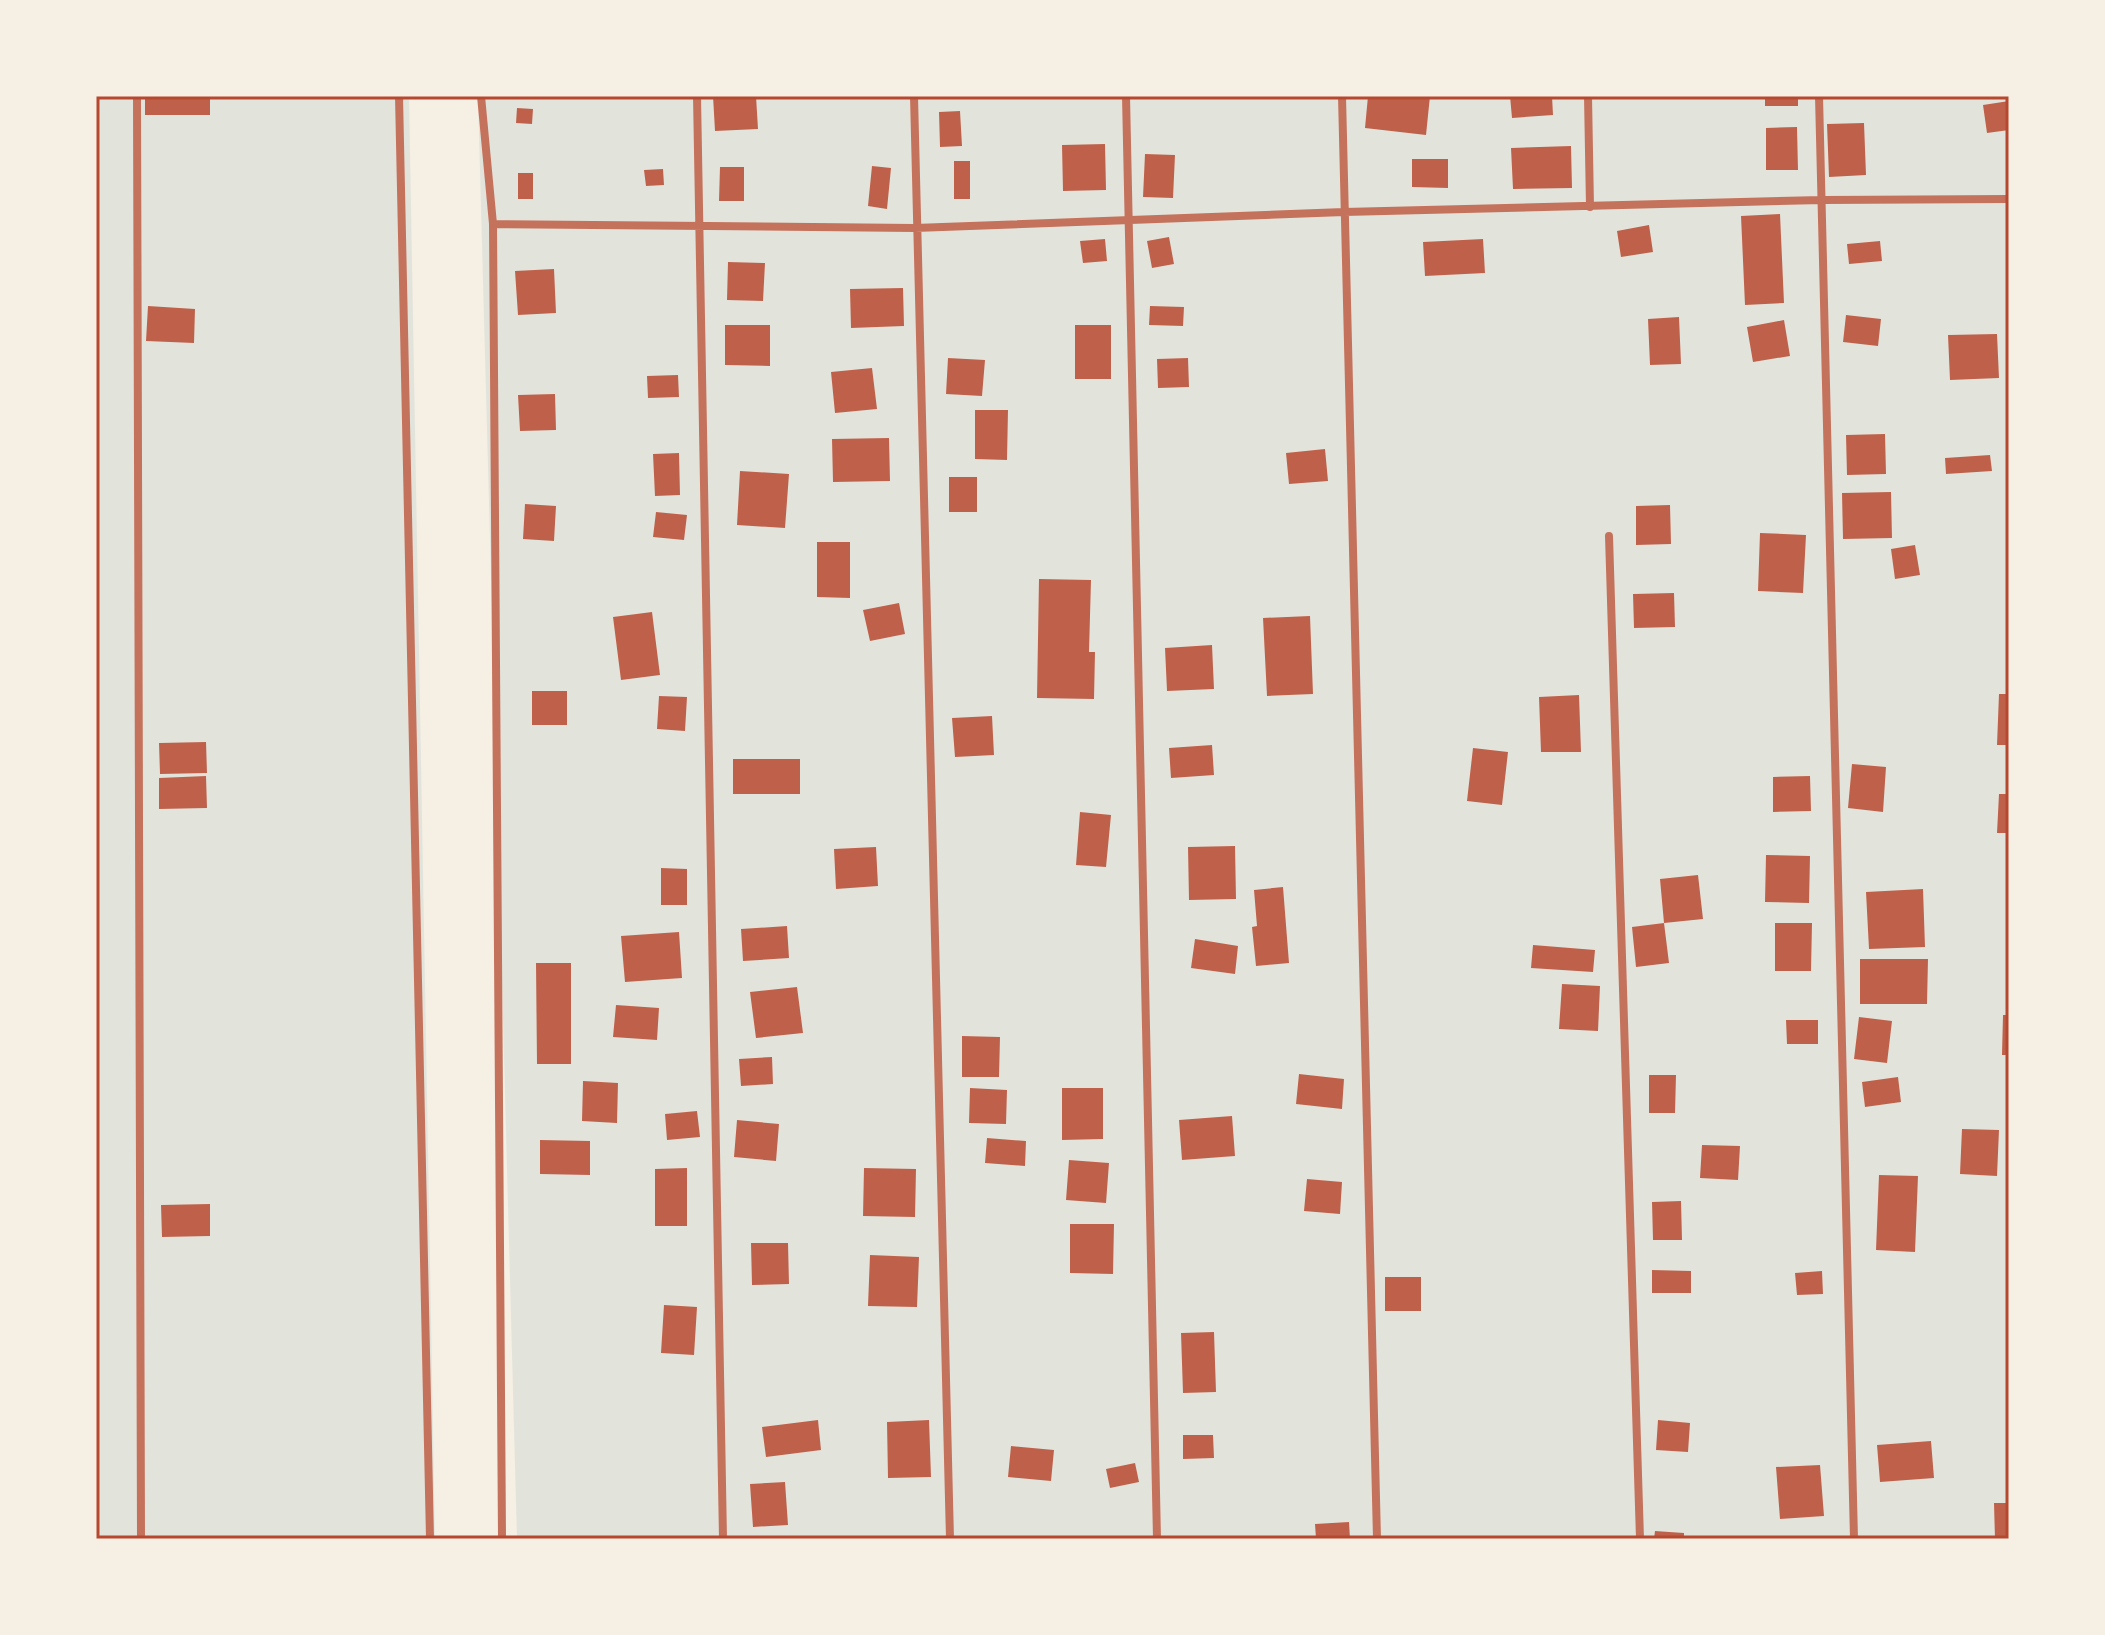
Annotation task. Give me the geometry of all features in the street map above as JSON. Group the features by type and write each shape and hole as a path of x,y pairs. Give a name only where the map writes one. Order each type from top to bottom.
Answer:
{"street":[{"path":"137,96 141,1539"},
{"path":"399,96 430,1539"},
{"path":"481,96 493,224 502,1539"},
{"path":"697,96 723,1539"},
{"path":"914,96 950,1539"},
{"path":"1126,96 1157,1539"},
{"path":"1342,96 1377,1539"},
{"path":"1588,96 1590,207"},
{"path":"1819,96 1854,1539"},
{"path":"493,224 915,228 1344,212 1822,200 2009,199"},
{"path":"1609,536 1640,1539"}],"shaded area":[{"path":"96,96 409,96 435,1539 96,1539"},
{"path":"478,96 2009,96 2009,1539 517,1539"}],"building":[{"path":"145,96 210,96 210,115 145,115"},
{"path":"713,96 756,96 758,129 715,131"},
{"path":"1368,96 1430,96 1426,135 1365,128"},
{"path":"1510,96 1552,96 1553,115 1512,118"},
{"path":"1765,96 1798,96 1798,106 1765,106"},
{"path":"2009,101 2009,130 1987,133 1983,105"},
{"path":"517,108 533,109 532,124 516,123"},
{"path":"960,111 962,146 940,147 939,112"},
{"path":"1864,123 1866,175 1829,177 1827,124"},
{"path":"1797,127 1798,170 1766,170 1766,128"},
{"path":"1105,144 1106,190 1063,191 1062,145"},
{"path":"1571,146 1572,188 1513,189 1511,148"},
{"path":"1145,154 1175,155 1173,198 1143,197"},
{"path":"1412,159 1448,159 1448,188 1412,187"},
{"path":"954,161 970,161 970,199 954,199"},
{"path":"872,166 891,168 887,209 868,206"},
{"path":"720,167 744,167 744,201 719,201"},
{"path":"663,169 664,185 646,186 644,170"},
{"path":"518,173 533,173 533,199 518,199"},
{"path":"1780,214 1784,303 1745,305 1741,216"},
{"path":"1649,225 1653,252 1621,257 1617,231"},
{"path":"1169,237 1174,264 1152,268 1147,241"},
{"path":"1105,239 1107,261 1083,263 1080,241"},
{"path":"1483,239 1485,273 1425,276 1423,242"},
{"path":"1880,241 1882,261 1849,264 1847,244"},
{"path":"728,262 765,263 763,301 727,300"},
{"path":"554,269 556,313 518,315 515,271"},
{"path":"903,288 904,326 851,328 850,289"},
{"path":"148,306 195,309 194,343 146,341"},
{"path":"1150,306 1184,307 1183,326 1149,325"},
{"path":"1846,315 1881,319 1878,346 1843,342"},
{"path":"1679,317 1681,364 1650,365 1648,319"},
{"path":"1784,320 1790,356 1753,362 1747,327"},
{"path":"725,325 770,325 770,366 725,365"},
{"path":"1075,325 1111,325 1111,379 1075,379"},
{"path":"1997,334 1999,378 1950,380 1948,335"},
{"path":"948,358 985,360 982,396 946,394"},
{"path":"1188,358 1189,387 1158,388 1157,359"},
{"path":"872,368 877,409 835,413 831,372"},
{"path":"678,375 679,397 648,398 647,376"},
{"path":"96,383 99,383 99,421 96,421"},
{"path":"555,394 556,430 520,431 518,395"},
{"path":"975,410 1008,410 1007,460 975,459"},
{"path":"1885,434 1886,474 1847,475 1846,435"},
{"path":"889,438 890,481 833,482 832,439"},
{"path":"1325,449 1328,481 1289,484 1286,453"},
{"path":"679,453 680,495 655,496 653,454"},
{"path":"1990,455 1992,471 1946,474 1945,458"},
{"path":"740,471 789,474 785,528 737,525"},
{"path":"949,477 977,477 977,512 949,512"},
{"path":"1891,492 1892,538 1843,539 1842,493"},
{"path":"525,504 556,506 554,541 523,539"},
{"path":"1670,505 1671,544 1636,545 1636,506"},
{"path":"656,512 687,515 684,540 653,537"},
{"path":"1760,533 1806,535 1803,593 1758,591"},
{"path":"817,542 850,542 850,598 817,597"},
{"path":"1915,545 1920,575 1895,579 1891,549"},
{"path":"1039,579 1091,580 1089,652 1095,652 1094,699 1037,698"},
{"path":"1674,593 1675,627 1634,628 1633,594"},
{"path":"899,603 905,634 870,641 863,610"},
{"path":"652,612 660,675 621,680 613,617"},
{"path":"1310,616 1313,694 1267,696 1263,618"},
{"path":"1212,645 1214,689 1167,691 1165,648"},
{"path":"532,691 567,691 567,725 532,725"},
{"path":"1999,694 2009,694 2009,745 1997,745"},
{"path":"1579,695 1581,752 1541,752 1539,697"},
{"path":"659,696 687,697 685,731 657,729"},
{"path":"992,716 994,755 955,757 952,718"},
{"path":"206,742 207,773 160,774 159,743"},
{"path":"1212,745 1214,775 1171,778 1169,748"},
{"path":"1473,748 1508,752 1502,805 1467,801"},
{"path":"733,759 800,759 800,794 733,794"},
{"path":"1852,764 1886,767 1883,812 1848,808"},
{"path":"206,776 207,808 159,809 159,778"},
{"path":"1810,776 1811,811 1773,812 1773,777"},
{"path":"1999,794 2009,794 2009,833 1997,833"},
{"path":"1080,812 1111,815 1106,867 1076,865"},
{"path":"1235,846 1236,899 1189,900 1188,847"},
{"path":"876,847 878,886 836,889 834,849"},
{"path":"1766,855 1810,856 1809,903 1765,902"},
{"path":"661,868 687,869 687,905 661,905"},
{"path":"1698,875 1703,919 1664,923 1660,879"},
{"path":"1283,887 1289,963 1256,966 1252,927 1257,926 1254,890"},
{"path":"1923,889 1925,947 1869,949 1866,892"},
{"path":"1664,923 1669,963 1636,967 1632,927"},
{"path":"1775,923 1812,923 1811,971 1775,971"},
{"path":"787,926 789,958 743,961 741,929"},
{"path":"679,932 682,978 625,982 621,936"},
{"path":"1195,939 1238,946 1235,974 1191,968"},
{"path":"1533,945 1595,950 1593,972 1531,968"},
{"path":"1860,959 1928,959 1927,1004 1860,1004"},
{"path":"536,963 571,963 571,1064 537,1064"},
{"path":"1562,984 1600,986 1598,1031 1559,1029"},
{"path":"797,987 803,1033 756,1038 750,992"},
{"path":"616,1005 659,1008 657,1040 613,1037"},
{"path":"2003,1015 2009,1015 2009,1055 2002,1055"},
{"path":"1859,1017 1892,1021 1887,1063 1854,1059"},
{"path":"1786,1020 1818,1020 1818,1044 1787,1044"},
{"path":"962,1036 1000,1037 999,1077 962,1077"},
{"path":"772,1057 773,1084 741,1086 739,1059"},
{"path":"1299,1074 1344,1079 1342,1109 1296,1104"},
{"path":"1649,1075 1676,1075 1675,1113 1649,1113"},
{"path":"1898,1077 1901,1102 1865,1107 1862,1082"},
{"path":"583,1081 618,1083 617,1123 582,1121"},
{"path":"970,1088 1007,1090 1006,1124 969,1123"},
{"path":"1062,1088 1103,1088 1103,1139 1062,1140"},
{"path":"697,1111 700,1137 667,1140 665,1114"},
{"path":"1232,1116 1235,1156 1182,1160 1179,1120"},
{"path":"737,1120 779,1124 776,1161 734,1157"},
{"path":"1962,1129 1999,1130 1997,1176 1960,1174"},
{"path":"987,1138 1026,1141 1025,1166 985,1163"},
{"path":"540,1140 590,1141 590,1175 540,1174"},
{"path":"1702,1145 1740,1146 1738,1180 1700,1178"},
{"path":"1069,1160 1109,1163 1106,1203 1066,1200"},
{"path":"687,1168 687,1226 655,1226 655,1169"},
{"path":"864,1168 916,1169 915,1217 863,1216"},
{"path":"1879,1175 1918,1176 1915,1252 1876,1250"},
{"path":"1307,1179 1342,1182 1340,1214 1304,1211"},
{"path":"1681,1201 1682,1240 1653,1240 1652,1202"},
{"path":"210,1204 210,1236 162,1237 161,1205"},
{"path":"1070,1224 1114,1224 1113,1274 1070,1273"},
{"path":"751,1243 788,1243 789,1284 752,1285"},
{"path":"870,1255 919,1257 917,1307 868,1306"},
{"path":"1652,1270 1691,1271 1691,1293 1652,1293"},
{"path":"1822,1271 1823,1294 1797,1295 1795,1273"},
{"path":"1385,1277 1421,1277 1421,1311 1385,1311"},
{"path":"664,1305 697,1307 694,1355 661,1353"},
{"path":"1214,1332 1216,1392 1183,1393 1181,1333"},
{"path":"818,1420 821,1450 766,1457 762,1427"},
{"path":"929,1420 931,1477 888,1478 887,1422"},
{"path":"1658,1420 1690,1423 1688,1452 1656,1450"},
{"path":"1183,1435 1213,1435 1214,1458 1183,1459"},
{"path":"1931,1441 1934,1478 1880,1482 1877,1445"},
{"path":"1011,1446 1054,1450 1051,1481 1008,1477"},
{"path":"1135,1463 1139,1482 1110,1488 1106,1469"},
{"path":"1820,1465 1824,1516 1780,1519 1776,1467"},
{"path":"785,1482 788,1525 753,1527 750,1484"},
{"path":"1994,1503 2009,1503 2009,1539 1995,1539"},
{"path":"1349,1522 1350,1539 1316,1539 1315,1524"},
{"path":"1655,1531 1684,1533 1684,1539 1654,1539"}]}
